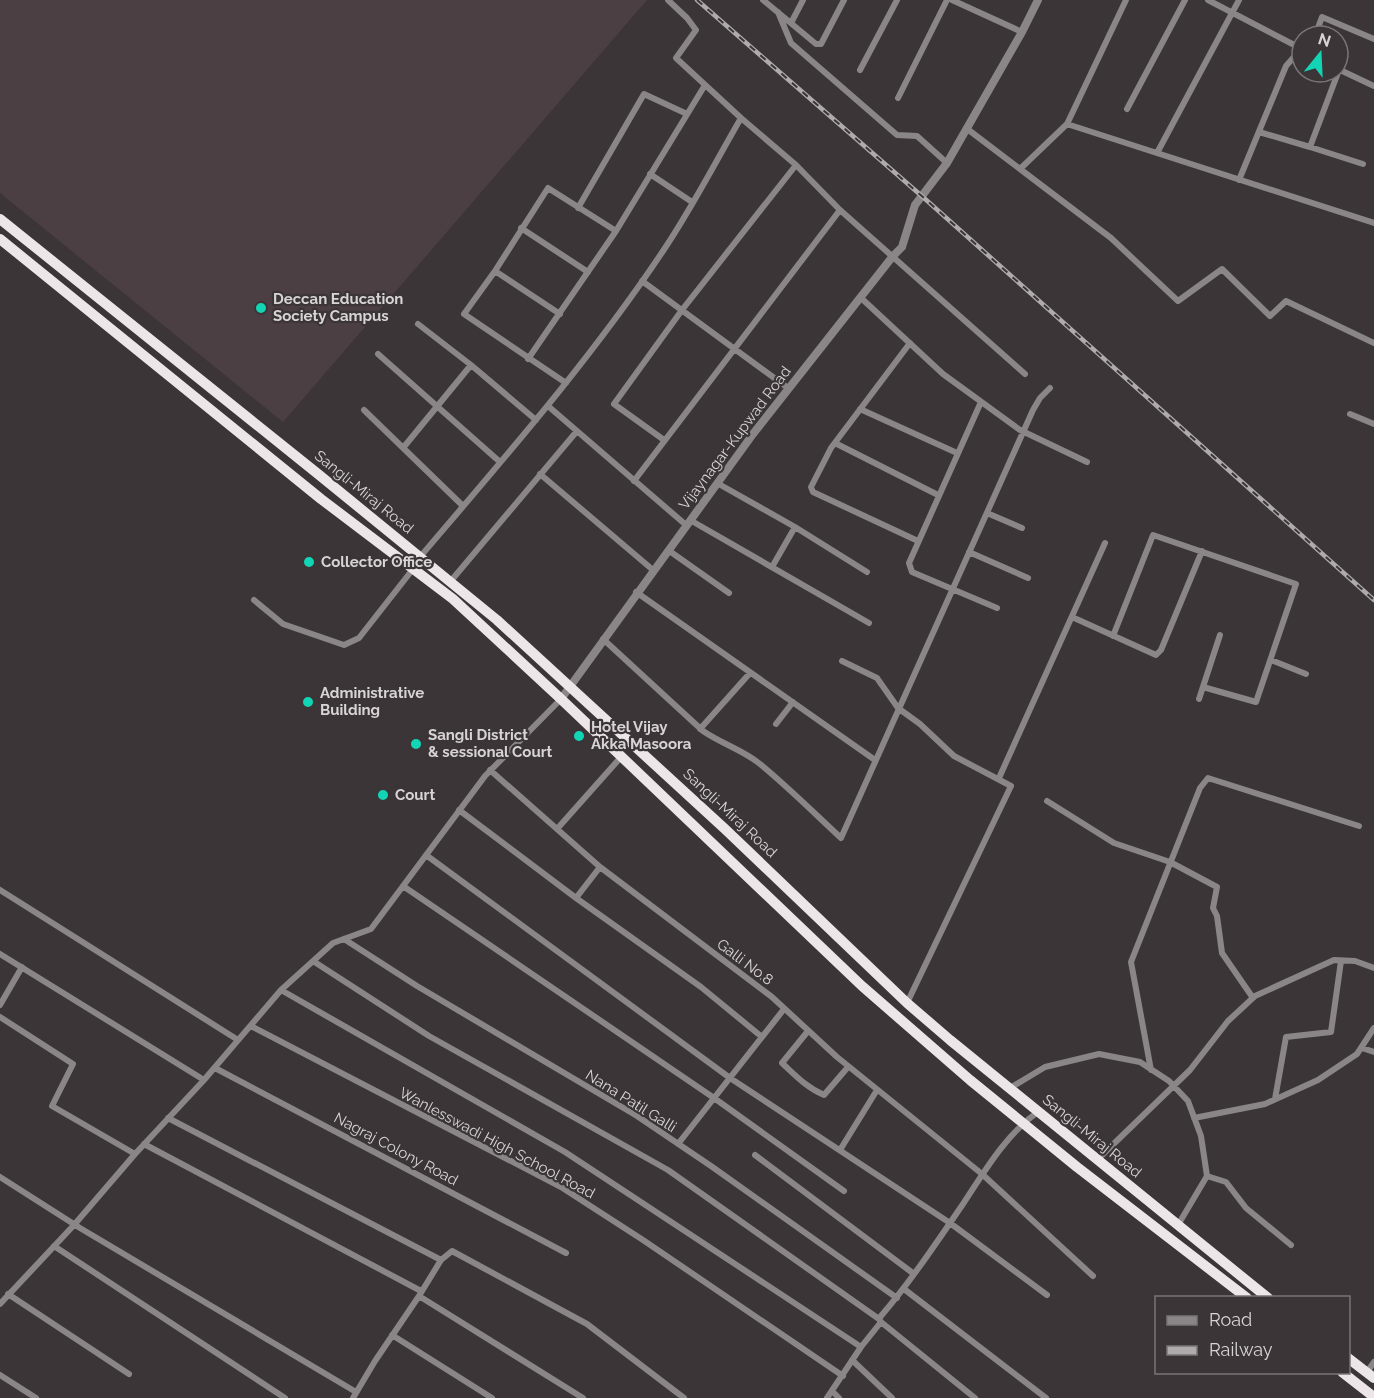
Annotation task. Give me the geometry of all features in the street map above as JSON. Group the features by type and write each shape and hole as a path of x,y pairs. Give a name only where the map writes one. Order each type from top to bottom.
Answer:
{"highway":[{"name":"Sangli-Miraj Road","path":"0,219 497,620 725,829 907,1003 1266,1296"},
{"name":"Sangli-Miraj Road","path":"0,239 321,499 453,599 862,986 970,1080 1077,1167 1244,1296"},
{"path":"1350,1359 1372,1375"},
{"path":"1345,1374 1374,1397"}],"street":[{"path":"668,0 696,30 676,58 796,165 840,210 1025,374"},
{"path":"763,0 816,44 821,44 844,0"},
{"path":"791,23 803,0"},
{"path":"860,70 897,0"},
{"path":"897,98 947,0"},
{"path":"952,0 1022,32"},
{"path":"778,12 791,43 897,135 917,136 947,163 1038,0"},
{"path":"1020,169 1066,124 1126,0"},
{"path":"1128,109 1185,0"},
{"path":"1208,0 1290,43"},
{"path":"1157,153 1239,0"},
{"path":"1319,24 1322,17 1339,24"},
{"path":"1350,29 1374,39"},
{"path":"1239,180 1290,63"},
{"path":"1350,74 1374,86"},
{"path":"1310,147 1333,84"},
{"path":"528,359 616,231 705,85"},
{"path":"578,208 644,93 687,114"},
{"path":"420,557 548,406 642,281 666,246 741,118"},
{"path":"1066,124 1374,223"},
{"path":"966,128 1111,238 1178,301 1222,269 1270,316 1286,301 1374,343"},
{"path":"1259,132 1363,164"},
{"name":"Vijaynagar-Kupwad Road","path":"561,699 636,592 788,388 902,247 915,205 947,163"},
{"path":"664,440 614,404 682,310 796,165"},
{"path":"650,174 692,202"},
{"path":"566,383 464,314 495,271 548,188 616,231"},
{"path":"634,482 840,210"},
{"path":"521,228 588,273"},
{"path":"495,271 560,314"},
{"path":"642,281 788,388"},
{"path":"860,297 944,374 981,402 1023,432 1088,462"},
{"path":"418,324 536,420"},
{"path":"910,343 835,443 811,487 813,492 918,542"},
{"path":"378,354 500,462"},
{"path":"403,448 471,365"},
{"path":"603,639 700,729 721,743 740,750 761,765 841,838 1023,432 1040,398 1050,388"},
{"path":"981,402 909,563 912,572 997,608"},
{"path":"548,406 634,482 688,522 869,623"},
{"path":"364,410 463,506"},
{"path":"860,410 957,453"},
{"path":"1350,414 1374,424"},
{"path":"450,582 576,431"},
{"path":"835,443 938,495"},
{"path":"540,474 653,570"},
{"path":"717,483 795,527 867,572"},
{"path":"987,513 1022,528"},
{"path":"772,567 795,527"},
{"path":"1113,636 1153,535 1296,584 1256,702 1203,687"},
{"path":"999,778 1105,543"},
{"path":"668,550 729,593"},
{"path":"1072,617 1156,655 1161,650 1202,551"},
{"path":"969,552 1028,578"},
{"path":"254,600 283,624 344,645 359,638 413,569"},
{"path":"636,592 875,760"},
{"path":"1199,699 1220,635"},
{"path":"1270,660 1306,674"},
{"path":"842,661 877,678 898,708 920,724 954,756 1011,786 907,1003"},
{"path":"700,729 750,673"},
{"path":"0,1304 215,1068 281,990 333,943 370,928 490,770 561,699"},
{"path":"776,724 793,702"},
{"path":"557,829 621,757"},
{"name":"Galli No.8","path":"490,770 600,867 772,997 848,1066 982,1174 1093,1276"},
{"path":"1151,1070 1131,962 1200,788 1208,778 1359,826"},
{"path":"1047,801 1114,843 1170,862 1217,887 1214,908 1222,953 1253,998"},
{"path":"459,810 576,898 701,987 762,1037"},
{"path":"426,855 730,1078 950,1223 1047,1295"},
{"path":"576,898 600,867"},
{"path":"403,886 714,1098 844,1191"},
{"path":"0,890 238,1040"},
{"name":"Nana Patil Galli","path":"344,939 417,986 637,1116 897,1298"},
{"path":"0,954 204,1080"},
{"path":"1097,1160 1191,1070 1228,1021 1253,998 1334,960 1355,961 1374,968"},
{"path":"1275,1100 1286,1037 1331,1032 1341,960"},
{"path":"313,961 429,1036 668,1170 880,1321 975,1398"},
{"path":"0,1005 22,967"},
{"path":"281,990 565,1152 861,1347"},
{"path":"678,1144 784,1009"},
{"path":"0,1017 73,1064 52,1106 135,1154"},
{"name":"Wanlesswadi High School Road","path":"251,1026 561,1187 843,1376"},
{"path":"1194,1118 1265,1104 1318,1080 1357,1054 1374,1028"},
{"path":"808,1031 782,1063 794,1075 813,1090 824,1095 848,1066"},
{"path":"1362,1047 1374,1052"},
{"path":"1010,1088 1045,1067 1100,1054 1140,1062 1174,1086 1188,1101 1201,1136 1207,1176 1178,1225"},
{"name":"Nagraj Colony Road","path":"215,1068 566,1252"},
{"path":"840,1150 877,1090"},
{"path":"827,1398 861,1347 904,1290 982,1174 1023,1123 1038,1112"},
{"path":"168,1118 441,1260"},
{"path":"144,1144 420,1293 583,1398"},
{"path":"755,1155 914,1274"},
{"path":"1207,1176 1226,1182 1246,1208 1291,1245"},
{"path":"0,1177 74,1225 354,1395 441,1260 452,1251 587,1324 684,1398"},
{"path":"54,1246 285,1398"},
{"path":"904,1290 1046,1398"},
{"path":"8,1294 129,1374"},
{"path":"392,1335 492,1398"},
{"path":"852,1360 892,1398"},
{"path":"1372,1375 1374,1362"},
{"path":"0,1375 36,1398"},
{"path":"832,1391 839,1398"}],"shaded area":[{"name":"Deccan Education Society Campus","path":"0,0 647,0 283,422 0,193"}],"railway":[{"path":"697,0 924,198 1374,600"}],"place":[{"name":"Deccan Education Society Campus","path":"261,308"},
{"name":"Collector Office","path":"309,562"},
{"name":"Administrative Building","path":"308,702"},
{"name":"Hotel Vijay Akka Masoora","path":"579,736"},
{"name":"Sangli District & sessional Court","path":"416,744"},
{"name":"Court","path":"383,795"}]}
